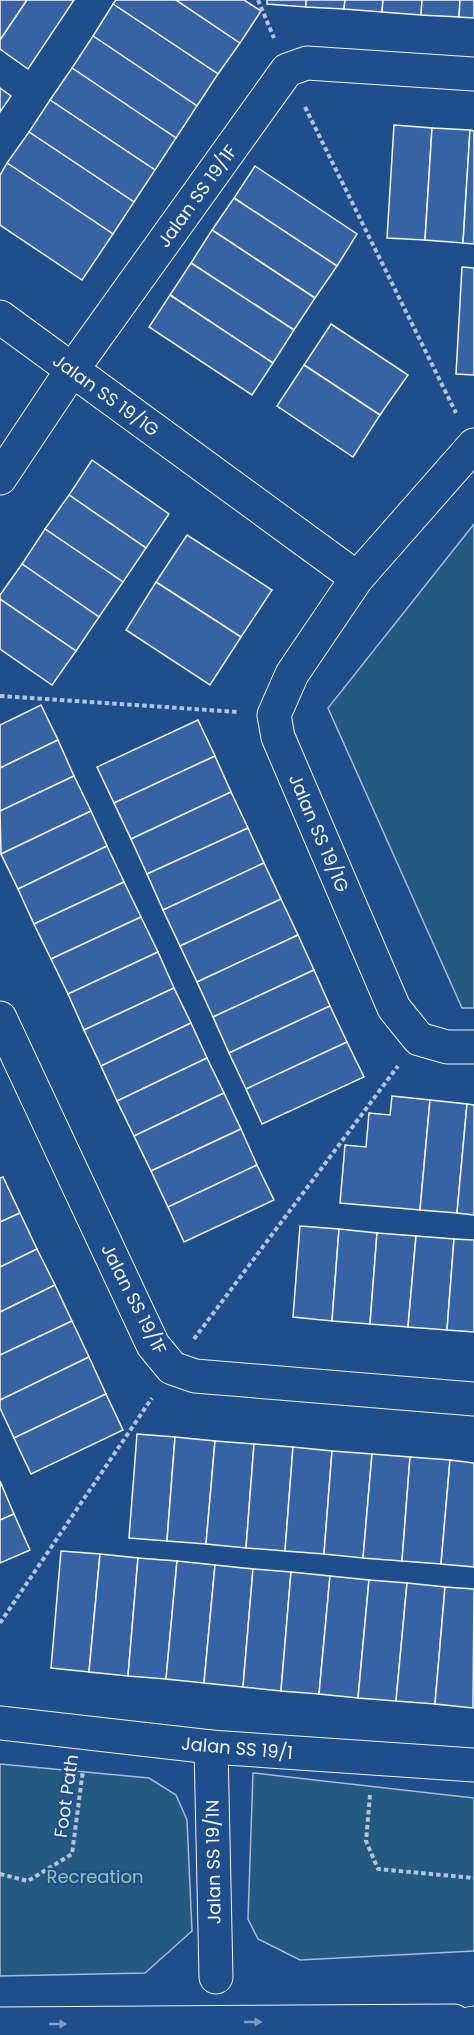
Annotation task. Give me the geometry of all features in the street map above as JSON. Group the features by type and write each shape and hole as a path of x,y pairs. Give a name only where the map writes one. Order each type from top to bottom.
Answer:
{"main road":[{"path":"287,70 307,63 474,74"},
{"name":"Jalan SS 19/1F","path":"0,478 72,370 287,70"},
{"name":"Jalan SS 19/1G","path":"0,317 357,578"},
{"path":"274,715 292,674 357,578 473,446"},
{"name":"Jalan SS 19/1G","path":"274,715 278,736 394,1008 419,1039"},
{"name":"Jalan SS 19/1F","path":"0,1018 153,1345 172,1368 195,1376 474,1399"},
{"path":"419,1039 447,1047 474,1047"},
{"name":"Jalan SS 19/1","path":"0,1724 211,1747 474,1765"},
{"name":"Jalan SS 19/1N","path":"211,1747 216,1977"},
{"path":"0,2024 474,2022"},
{"path":"417,2035 474,2022"}],"path":[{"path":"258,0 287,70 473,446"},
{"path":"0,696 274,715"},
{"path":"0,1623 172,1368 419,1039"},
{"name":"Foot Path","path":"0,1874 28,1881 72,1854 88,1734"},
{"path":"370,1794 366,1841 378,1869 474,1878"}],"green space":[{"path":"474,524 474,1008 462,1008 328,708"},
{"name":"Recreation","path":"0,1764 149,1778 176,1795 187,1820 192,1931 145,1973 0,1976"},
{"path":"253,1773 474,1798 474,1951 300,1960 258,1939 248,1919"}],"building":[{"path":"0,0 27,0 0,40"},
{"path":"27,0 74,0 28,69 0,49 0,40"},
{"path":"116,0 176,0 240,43 218,74 113,4"},
{"path":"176,0 244,0 261,11 240,43"},
{"path":"267,0 306,0 306,7 267,4"},
{"path":"306,0 345,0 344,9 306,7"},
{"path":"345,0 383,0 382,12 344,9"},
{"path":"383,0 422,0 421,15 382,12"},
{"path":"422,0 460,0 459,17 421,15"},
{"path":"460,0 474,0 474,18 459,17"},
{"path":"113,4 218,74 197,106 93,36"},
{"path":"93,36 197,106 176,138 72,68"},
{"path":"72,68 176,138 155,170 50,100"},
{"path":"0,88 11,96 0,112"},
{"path":"50,100 155,170 134,202 29,132"},
{"path":"394,125 432,128 425,240 387,238"},
{"path":"432,128 470,130 463,243 425,240"},
{"path":"470,130 474,131 474,244 463,243"},
{"path":"29,132 134,202 113,234 7,163"},
{"path":"7,163 113,234 82,280 0,225 0,175"},
{"path":"255,166 357,234 337,266 234,198"},
{"path":"234,198 337,266 315,298 212,230"},
{"path":"212,230 315,298 294,330 191,263"},
{"path":"191,263 294,330 273,363 170,295"},
{"path":"462,267 474,268 474,375 456,374"},
{"path":"170,295 273,363 252,395 149,327"},
{"path":"331,324 408,375 380,415 304,365"},
{"path":"304,365 380,415 353,457 277,406"},
{"path":"92,460 169,514 146,548 69,495"},
{"path":"69,495 146,548 123,582 45,529"},
{"path":"45,529 123,582 99,617 22,564"},
{"path":"187,535 272,590 241,637 156,582"},
{"path":"22,564 99,617 76,651 0,599 0,595"},
{"path":"156,582 241,637 210,685 126,630"},
{"path":"0,599 76,651 52,685 0,649"},
{"path":"41,705 58,740 0,768 0,725"},
{"path":"198,720 215,756 114,803 97,767"},
{"path":"58,740 74,776 0,811 0,768"},
{"path":"215,756 231,792 131,839 114,803"},
{"path":"74,776 91,811 1,854 0,811"},
{"path":"231,792 248,828 147,874 131,839"},
{"path":"91,811 107,846 18,889 1,854"},
{"path":"248,828 264,863 163,910 147,874"},
{"path":"107,846 124,882 34,924 18,889"},
{"path":"264,863 281,899 180,946 163,910"},
{"path":"124,882 141,917 51,959 34,924"},
{"path":"281,899 298,935 197,982 180,946"},
{"path":"141,917 158,952 68,994 51,959"},
{"path":"298,935 314,970 213,1017 197,982"},
{"path":"158,952 174,988 84,1030 68,994"},
{"path":"314,970 330,1006 229,1053 213,1017"},
{"path":"174,988 191,1023 101,1066 84,1030"},
{"path":"330,1006 347,1042 246,1089 229,1053"},
{"path":"191,1023 207,1058 117,1101 101,1066"},
{"path":"347,1042 364,1077 262,1124 246,1089"},
{"path":"207,1058 224,1093 134,1136 117,1101"},
{"path":"224,1093 241,1129 151,1171 134,1136"},
{"path":"392,1096 430,1100 420,1210 340,1203 345,1145 366,1147 369,1113 390,1115"},
{"path":"430,1100 467,1104 457,1213 420,1210"},
{"path":"467,1104 474,1105 474,1215 457,1213"},
{"path":"241,1129 257,1165 168,1207 151,1171"},
{"path":"257,1165 274,1200 184,1242 168,1207"},
{"path":"3,1177 20,1213 0,1222 0,1178"},
{"path":"20,1213 37,1249 0,1267 0,1222"},
{"path":"300,1226 339,1229 332,1321 293,1317"},
{"path":"339,1229 377,1233 370,1324 332,1321"},
{"path":"377,1233 416,1236 408,1327 370,1324"},
{"path":"416,1236 454,1239 447,1330 408,1327"},
{"path":"454,1239 474,1240 474,1332 447,1330"},
{"path":"37,1249 55,1285 0,1312 0,1267"},
{"path":"55,1285 72,1321 0,1355 0,1312"},
{"path":"72,1321 89,1357 0,1400 0,1355"},
{"path":"89,1357 106,1394 14,1438 0,1408 0,1400"},
{"path":"106,1394 123,1430 31,1474 14,1438"},
{"path":"137,1434 175,1437 167,1541 129,1538"},
{"path":"175,1437 215,1441 206,1544 167,1541"},
{"path":"215,1441 254,1444 246,1548 206,1544"},
{"path":"254,1444 293,1447 285,1551 246,1548"},
{"path":"293,1447 332,1451 324,1554 285,1551"},
{"path":"332,1451 372,1454 363,1558 324,1554"},
{"path":"372,1454 410,1457 402,1561 363,1558"},
{"path":"410,1457 450,1460 441,1564 402,1561"},
{"path":"450,1460 474,1463 474,1567 441,1564"},
{"path":"0,1481 14,1514 0,1520"},
{"path":"14,1514 30,1550 0,1563 0,1520"},
{"path":"61,1551 100,1554 89,1672 51,1668"},
{"path":"100,1554 138,1558 128,1676 89,1672"},
{"path":"138,1558 177,1561 166,1679 128,1676"},
{"path":"177,1561 215,1565 204,1683 166,1679"},
{"path":"215,1565 253,1569 243,1687 204,1683"},
{"path":"253,1569 291,1572 281,1691 243,1687"},
{"path":"291,1572 330,1576 319,1694 281,1691"},
{"path":"330,1576 369,1580 358,1698 319,1694"},
{"path":"369,1580 407,1583 396,1701 358,1698"},
{"path":"407,1583 445,1587 435,1704 396,1701"},
{"path":"445,1587 474,1589 473,1708 435,1704"}]}
